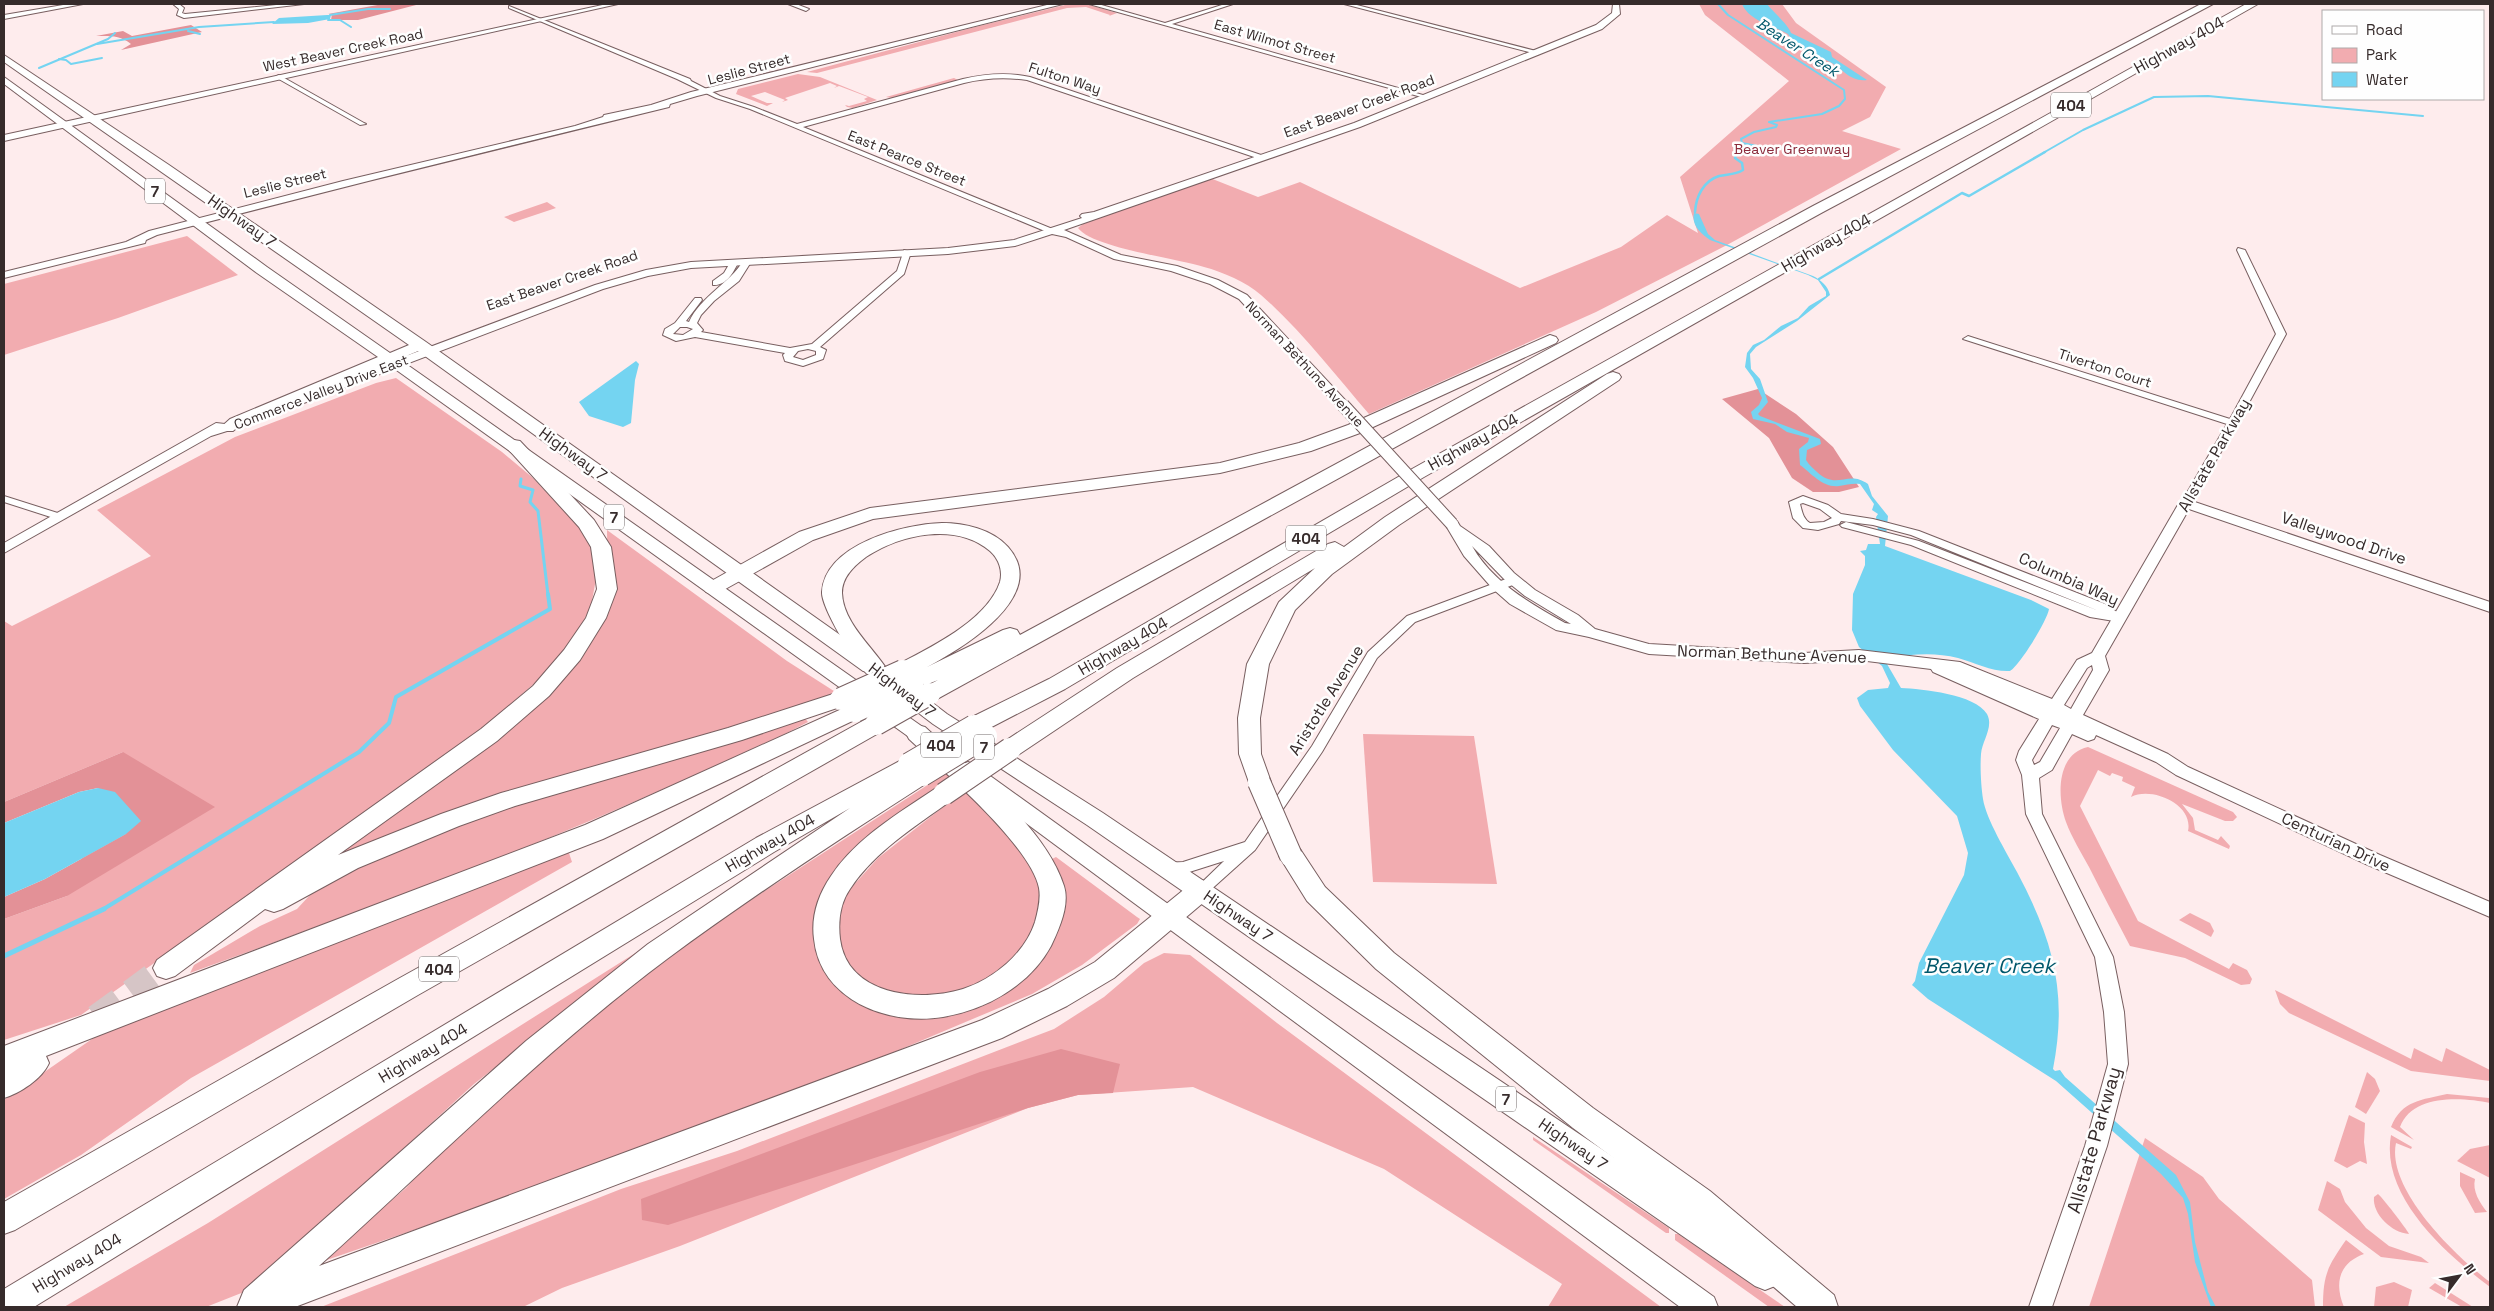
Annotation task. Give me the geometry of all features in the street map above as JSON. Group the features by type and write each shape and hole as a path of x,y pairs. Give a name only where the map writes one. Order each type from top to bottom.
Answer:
{"highway":[{"path":"2100,61 2186,4"},
{"name":"Highway 404","path":"4,1219 399,992 857,711 915,682 1110,594 1818,209 2208,4"},
{"name":"Highway 404","path":"4,1307 765,845 916,770 1056,684 1418,473 2254,4"},
{"path":"917,733 1003,815 1036,853 1052,887 1051,917 1036,950 1011,976 963,1001 938,1005 900,1006 865,994 844,980 831,962 825,943 827,908 845,876 863,856 944,794 1010,749 1125,673 1465,472 1601,385 1722,301"},
{"path":"713,588 806,536 870,514 1220,468 1297,449 1354,429 1607,313 1640,305"},
{"path":"514,446 587,524 601,547 607,589 596,618 572,655 541,690 489,735 323,852 160,973 270,905 349,862 441,824 509,799 734,734 857,711"},
{"path":"1465,472 1325,570 1286,607 1258,664 1248,718 1250,754 1259,782 1291,856 1316,894 1385,962 1578,1114 1699,1202 1822,1307"},
{"path":"4,1059 202,981 594,832 857,711 915,682 955,641 983,620 1003,594 1011,576 1006,557 995,545 979,535 954,529 932,529 892,537 867,548 848,561 836,576 832,594 835,608 877,671"},
{"path":"252,1307 281,1277 536,1050 657,952 834,830 916,770"},
{"path":"252,1307 992,1029 1062,997 1119,959 1201,890"},
{"path":"4,1049 202,981"},
{"path":"4,1085 35,1063"}],"main road":[{"name":"Leslie Street","path":"952,30 959,25 1044,4"},
{"name":"Leslie Street","path":"4,275 234,215 347,188 363,181 530,138 567,131 713,91 840,61 849,56 1059,4"},
{"name":"Highway 7","path":"4,58 425,348 664,520 740,572 940,719 1201,890 1811,1307"},
{"name":"Highway 7","path":"4,80 199,224 917,733 1704,1307"},
{"path":"228,428 235,422 266,408 425,348"}],"street":[{"path":"6,17 80,4"},
{"path":"176,4 182,9 179,14 184,16 301,4"},
{"name":"West Beaver Creek Road","path":"4,138 92,117 615,4"},
{"path":"791,4 806,9"},
{"name":"East Wilmot Street","path":"1092,4 1275,53 1427,98"},
{"name":"East Wilmot Street","path":"1103,4 1116,9"},
{"path":"1167,24 1230,4"},
{"path":"1347,4 1537,52"},
{"name":"East Beaver Creek Road","path":"425,348 636,275 685,266 749,259 795,260 843,255 967,249 1015,243 1048,230 1093,218 1095,215 1357,125 1427,98 1610,21 1616,14 1616,4"},
{"name":"East Pearce Street","path":"511,7 1048,230"},
{"name":"Fulton Way","path":"797,126 963,81 986,76 1012,76 1028,78 1263,157"},
{"path":"279,78 362,124"},
{"name":"Norman Bethune Avenue","path":"1048,230 1056,237 1080,248 1095,248 1126,259 1173,268 1214,282 1243,297 1452,524 1484,550 1530,593 1573,618 1590,632"},
{"name":"Allstate Parkway","path":"2040,1307 2096,1146 2118,1064 2114,1012 2104,956 2034,814 2030,775 2024,760 2027,751 2082,664 2097,656 2120,618 2233,423 2281,334 2241,250"},
{"path":"814,347 901,272 907,252"},
{"path":"735,260 726,274 697,302 678,325 668,331 669,336 679,338 693,329 703,307 740,274 749,259"},
{"path":"678,325 791,351 798,348 814,347 820,349 822,354 809,362 791,361 788,356 791,351"},
{"name":"Tiverton Court","path":"1968,339 2233,423"},
{"name":"Commerce Valley Drive East","path":"4,549 234,419 266,404 390,360"},
{"name":"Commerce Valley Drive East","path":"212,433 228,428"},
{"path":"4,499 60,517"},
{"name":"Valleywood Drive","path":"2186,503 2490,607"},
{"name":"Columbia Way","path":"1836,520 1916,543 2094,614 2120,618"},
{"name":"Norman Bethune Avenue","path":"1452,524 1469,553 1498,586 1515,601 1561,627 1590,632 1649,649 1804,658 1859,656 1927,663 2052,711"},
{"name":"Aristotle Avenue","path":"1201,890 1250,846 1317,749 1372,655 1411,619 1514,580"},
{"name":"Allstate Parkway","path":"2030,775 2046,766 2072,722 2101,670 2097,656"},
{"name":"Centurian Drive","path":"2052,711 2158,767 2182,771 2374,860 2490,910"},
{"path":"1166,867 1188,867 1250,846"}],"green space":[{"path":"1069,4 1086,4 1117,13 1109,16 1086,7 1067,8 817,73 807,72 975,27"},
{"name":"Beaver Greenway","path":"1699,4 1782,4 1796,23 1886,87 1870,117 1842,131 1901,149 1727,245 1596,312 1369,414 1289,322 1261,295 1248,286 1211,269 1117,247 1087,235 1078,228 1083,224 1210,178 1258,197 1300,182 1520,288 1621,247 1667,215 1698,233 1680,177 1789,81 1705,15"},
{"path":"798,74 820,77 877,100 853,108 847,107 845,105 849,106 867,101 864,99 868,97 839,86 834,88 837,86 830,83 785,98 788,100 782,102 785,100 765,92 751,96 767,103 773,103 767,106 736,94 738,89"},
{"path":"954,78 958,80 892,98 886,97"},
{"path":"547,202 556,208 514,222 504,217"},
{"path":"187,236 238,275 118,318 4,355 4,284"},
{"path":"396,378 502,452 533,478 581,529 593,549 596,579 591,606 576,637 551,669 477,733 81,1015 4,1040 4,919 67,896 123,752 4,802 4,621 12,626 151,556 97,510 235,437 376,383"},
{"path":"607,530 787,661 837,693 770,716 497,796 409,826 338,861 330,855 473,751 608,607"},
{"path":"804,717 808,722 785,734 581,825 416,890 190,973 194,965 260,926 297,909 322,882 496,808"},
{"path":"1363,734 1474,736 1497,884 1373,882"},
{"path":"2088,747 2233,812 2237,817 2233,821 2225,821 2182,804 2193,818 2195,830 2218,840 2221,836 2230,846 2229,849 2188,831 2188,821 2178,805 2159,796 2149,794 2139,794 2131,797 2135,787 2122,781 2123,777 2112,773 2110,776 2098,770 2080,806 2138,921 2229,969 2233,963 2247,970 2252,979 2250,984 2241,985 2185,958 2130,946 2074,839 2063,812 2061,789 2065,767 2077,751"},
{"path":"949,771 959,778 863,848 821,960 919,1014 1045,952 1048,861 1056,857 1140,919 1137,924 1082,965 1032,994 892,1053 495,1202 318,1263 406,1188 442,1147 620,993 697,935"},
{"path":"966,789 993,812 1030,862 1043,888 1033,938 1012,965 975,986 933,997 901,996 879,991 855,973 841,957 834,934 842,898 878,858"},
{"path":"568,850 572,862 191,1078 81,1155 4,1199 4,1100 118,1021"},
{"path":"2190,913 2210,923 2214,931 2211,937 2179,920"},
{"path":"667,933 474,1084 249,1290 206,1307 64,1307 208,1223"},
{"path":"1164,953 1190,955 1277,1023 1661,1307 1548,1307 1562,1284 1384,1169 1193,1087 1078,1095 1028,1108 680,1246 562,1288 523,1307 321,1307 621,1189 737,1151 1054,1029 1104,997 1144,963"},
{"path":"2275,990 2411,1059 2414,1048 2442,1062 2446,1048 2490,1070 2490,1081 2411,1071 2289,1013 2280,1004"},
{"path":"2367,1072 2375,1079 2380,1091 2366,1114 2355,1107"},
{"path":"2447,1094 2489,1098 2490,1103 2452,1099 2426,1103 2415,1108 2406,1116 2400,1127 2414,1140 2391,1127 2401,1111 2407,1106 2421,1100"},
{"path":"2349,1115 2365,1123 2364,1142 2367,1164 2360,1161 2347,1168 2334,1161"},
{"path":"2391,1135 2412,1147 2411,1149 2396,1143 2396,1161 2402,1181 2412,1201 2443,1239 2490,1282 2490,1287 2454,1258 2436,1240 2420,1222 2406,1201 2396,1180 2390,1158"},
{"path":"1533,1137 1669,1228 1669,1233 1666,1233 1533,1140"},
{"path":"2145,1138 2203,1177 2219,1199 2312,1280 2315,1307 2089,1307"},
{"path":"2490,1145 2490,1178 2457,1161 2470,1149"},
{"path":"2460,1172 2475,1179 2474,1183 2479,1201 2487,1212 2475,1213 2460,1186"},
{"path":"2327,1181 2340,1189 2345,1202 2366,1228 2389,1246 2421,1257 2429,1263 2381,1257 2318,1210"},
{"path":"2378,1194 2409,1234 2396,1230 2384,1222 2374,1203 2374,1197"},
{"path":"1675,1234 1678,1234 1785,1307 1769,1307 1675,1240"},
{"path":"2346,1240 2364,1254 2349,1263 2341,1275 2339,1290 2344,1307 2323,1307 2324,1286 2328,1271"},
{"path":"2394,1282 2412,1290 2408,1307 2374,1307 2376,1287"},
{"path":"2435,1283 2473,1307 2462,1307 2429,1288"}],"shaded area":[{"path":"383,4 420,4 358,20 331,20 332,14 328,14"},
{"path":"191,25 202,32 121,50 131,44 119,38 96,36 123,31 132,36"},
{"path":"1758,389 1796,414 1833,447 1859,487 1839,492 1813,492 1792,478 1769,438 1722,399"},
{"path":"123,752 215,807 67,896 4,919 4,897 45,879 126,834 98,788 79,792 4,823 4,802"},
{"path":"1061,1049 1120,1064 1113,1093 1078,1095 1028,1108 668,1225 642,1220 641,1199 980,1072"}],"water":[{"path":"1742,4 1767,4 1784,22 1791,33 1831,52 1832,57 1867,80 1851,77 1830,62 1801,48 1788,34 1750,15"},
{"path":"331,15 330,19 308,23 272,24 279,18"},
{"name":"Beaver Creek","path":"1694,213 1699,214 1708,234 1715,240 1813,276 1824,284 1830,295 1797,321 1756,347 1750,354 1751,369 1760,379 1768,402 1758,414 1820,439 1821,444 1807,450 1806,460 1824,477 1831,480 1854,478 1868,484 1872,496 1888,516 1885,546 2031,600 2049,609 2033,642 2010,671 1997,670 1958,658 1932,654 1889,658 1887,664 1901,688 1934,691 1960,697 1981,707 1987,714 1989,724 1981,759 1985,807 1992,826 2017,872 2040,921 2054,967 2059,1015 2053,1069 2055,1071 2060,1070 2065,1077 2176,1175 2190,1202 2195,1242 2208,1292 2216,1307 2211,1307 2195,1262 2188,1214 2183,1198 2161,1174 2056,1081 1928,999 1912,985 1915,981 1919,963 1964,875 1968,853 1957,816 1893,750 1860,706 1857,698 1868,690 1888,688 1890,683 1882,666 1859,647 1852,630 1853,594 1865,565 1865,556 1860,551 1866,550 1868,544 1880,544 1876,517 1878,514 1872,510 1874,504 1860,484 1828,485 1818,480 1800,465 1799,449 1808,442 1809,438 1787,432 1775,424 1753,419 1751,412 1759,405 1762,398 1753,378 1745,367 1747,353 1753,345 1764,340 1781,326 1798,318 1809,306 1826,296 1826,292 1818,280 1808,275 1710,240 1695,225"},
{"path":"636,361 639,364 635,380 631,423 623,427 589,416 579,402"},
{"path":"98,788 115,792 141,821 126,834 45,879 4,897 4,823 79,792"}],"waterway":[{"name":"Beaver Creek","path":"1718,4 1728,15 1844,90 1845,99 1839,106 1822,114 1769,122 1777,125 1776,127 1754,132 1741,139 1742,143 1757,146 1753,151 1740,153"},
{"path":"330,15 368,9 390,9"},
{"path":"328,20 340,20 351,27"},
{"path":"97,44 199,27 274,22"},
{"path":"188,31 200,34"},
{"path":"60,59 108,39 115,33"},
{"path":"60,59 66,60 71,64 102,58"},
{"path":"39,68 60,59"},
{"path":"2043,153 2083,130 2154,97 2208,96 2423,116"},
{"name":"Beaver Creek","path":"1695,212 1701,190 1713,178 1734,174 1743,170 1742,163 1735,158 1736,154 1747,152"},
{"path":"1819,279 1962,193 1969,196 2045,152"},
{"path":"521,479 520,486 533,490 530,502 538,511 548,595"},
{"path":"102,910 359,752 389,723 396,697 550,609 548,594"},
{"path":"4,956 102,910"}],"tunnel":[{"path":"97,1019 153,978"}]}
